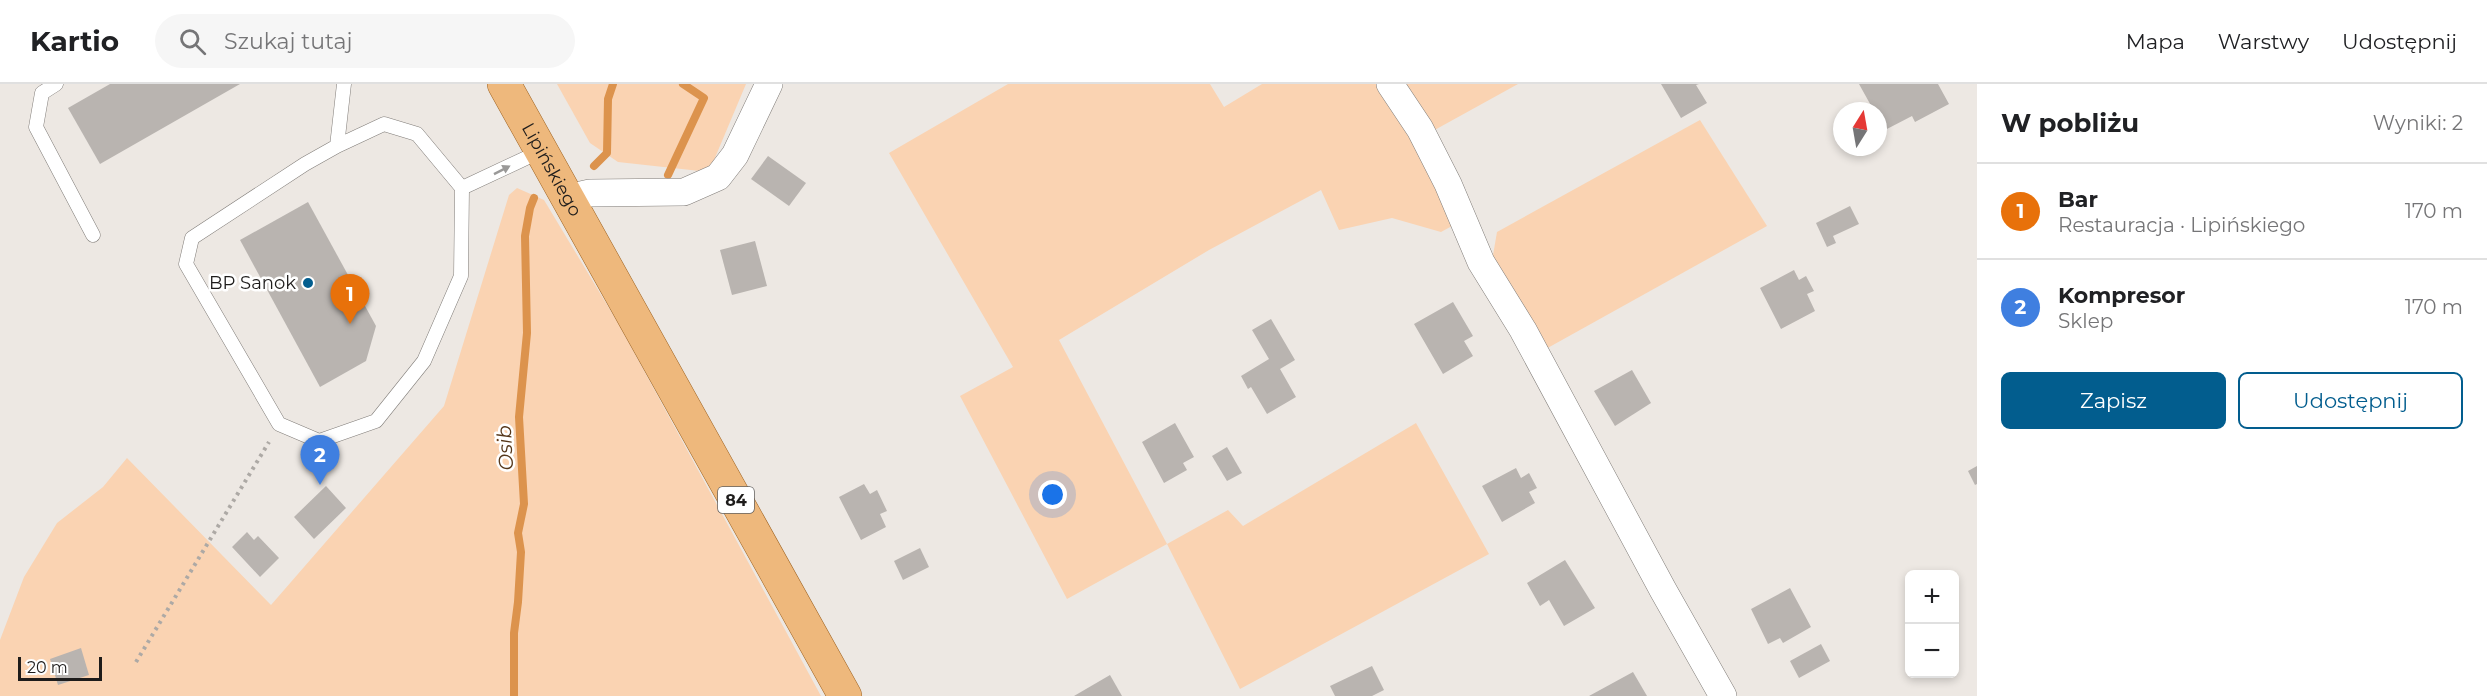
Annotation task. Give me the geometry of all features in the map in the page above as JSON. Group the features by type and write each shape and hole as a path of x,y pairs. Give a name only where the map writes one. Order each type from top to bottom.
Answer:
{"main road":[{"name":"Lipińskiego","path":"504,84 845,696"}],"street":[{"path":"568,198 590,193 684,192 718,177 735,155 769,84"},
{"path":"1390,84 1420,129 1434,156 1481,262 1523,330 1663,590 1723,696"}],"lane":[{"path":"56,84 42,93 36,127 93,235"},
{"path":"337,146 344,84"},
{"path":"384,124 417,134 462,188 460,276 424,361 375,421 319,441 279,424 186,264 192,238 305,164 384,124"},
{"path":"462,188 541,151"}],"path":[{"path":"136,662 279,424"}],"shaded area":[{"path":"557,84 746,84 709,172 618,162 590,143"},
{"path":"1008,84 1210,84 1224,107 1262,84 1378,84 1409,130 1452,226 1441,232 1392,218 1339,230 1321,190 1209,250 1059,340 1167,544 1067,599 960,396 1013,367 889,153"},
{"path":"1402,84 1518,84 1431,132"},
{"path":"1700,120 1767,226 1544,350 1492,261 1497,232"},
{"path":"517,188 544,200 618,323 821,696 0,696 0,640 24,577 57,523 103,487 127,458 271,605 444,406 509,195"},
{"path":"1416,423 1489,554 1240,689 1167,544 1228,510 1243,526"}],"building":[{"path":"110,84 240,84 100,164 68,108"},
{"path":"1661,84 1699,84 1696,85 1707,103 1681,118"},
{"path":"1859,84 1938,84 1949,104 1915,122 1912,116 1887,129 1887,102 1869,102"},
{"path":"768,156 806,183 789,206 751,179"},
{"name":"BP Sanok","path":"308,202 376,326 366,361 320,387 240,240"},
{"path":"1850,206 1859,224 1833,236 1836,243 1827,247 1816,223"},
{"path":"755,241 767,286 732,295 720,250"},
{"path":"1794,270 1799,280 1806,276 1814,291 1807,294 1815,311 1781,329 1760,288"},
{"path":"1453,302 1473,336 1464,341 1473,356 1443,374 1414,324"},
{"path":"1271,319 1295,360 1280,369 1296,397 1267,414 1251,387 1248,389 1241,376 1269,359 1252,330"},
{"path":"1632,370 1651,403 1615,426 1594,391"},
{"path":"1175,423 1194,457 1183,463 1187,470 1164,483 1142,442"},
{"path":"1227,447 1242,473 1227,481 1212,456"},
{"path":"1977,466 1977,484 1975,485 1968,471"},
{"path":"1516,468 1521,478 1529,473 1537,488 1529,492 1535,503 1502,522 1482,486"},
{"path":"864,484 870,494 877,490 887,511 880,514 886,527 861,540 839,497"},
{"path":"326,486 346,508 314,539 294,517"},
{"path":"247,532 254,540 258,536 279,558 260,577 232,547"},
{"path":"920,548 929,567 903,580 894,561"},
{"path":"1565,560 1595,608 1564,626 1549,600 1540,606 1527,583"},
{"path":"1790,588 1811,627 1783,643 1780,638 1768,644 1751,609"},
{"path":"1821,644 1830,661 1799,678 1790,661"},
{"path":"81,648 89,675 58,685 50,659"},
{"path":"1372,666 1384,690 1372,696 1335,696 1330,686"},
{"path":"1633,672 1647,696 1589,696"},
{"path":"1110,675 1122,696 1074,696"}],"waterway":[{"name":"Osib","path":"594,166 607,153 608,99 613,84"},
{"path":"668,175 704,98 683,84"},
{"name":"Osib","path":"514,696 514,633 521,552 518,533 524,504 519,417 527,333 525,236 534,198"}],"place":[{"name":"BP Sanok","path":"308,283"},
{"name":"Bar","path":"350,324"},
{"name":"Kompresor","path":"320,485"}]}
